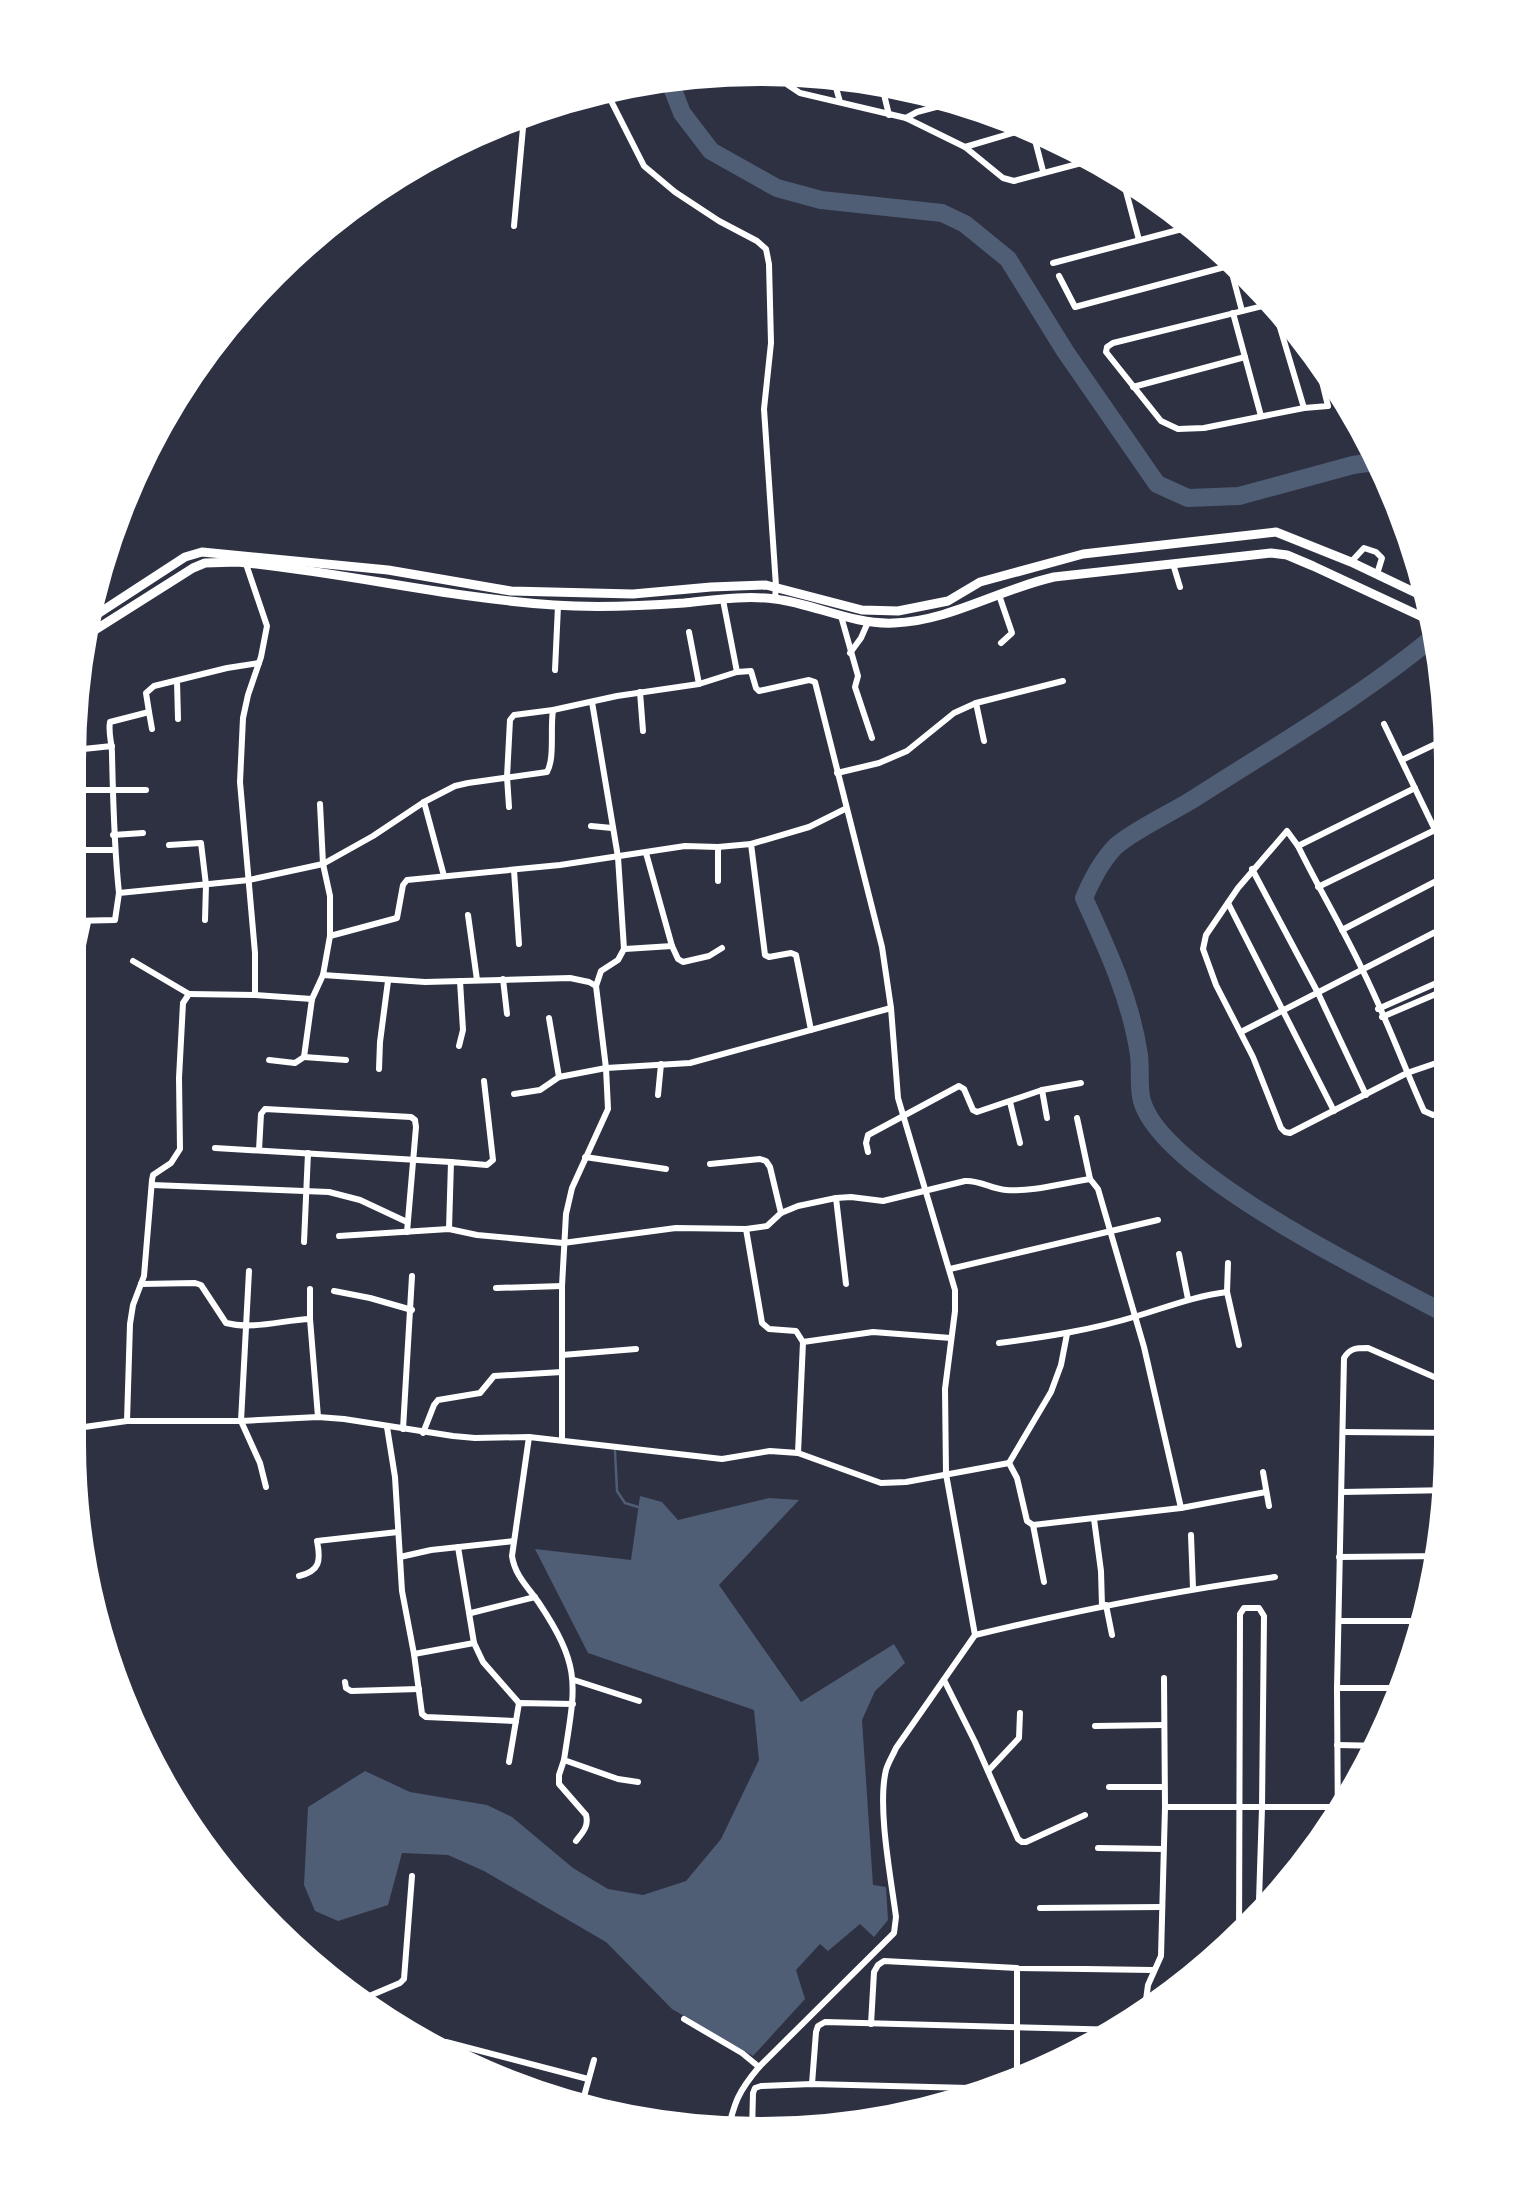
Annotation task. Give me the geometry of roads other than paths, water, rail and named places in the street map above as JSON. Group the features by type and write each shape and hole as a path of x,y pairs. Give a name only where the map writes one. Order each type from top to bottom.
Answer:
{"main road":[{"path":"94,624 186,558 202,552 388,570 511,591 633,594 776,586 862,610 898,610 948,601 980,582 1083,554 1276,532 1419,595"},
{"path":"1139,548 1142,568"},
{"path":"97,621 206,564 246,563 558,606 775,599 868,622 893,624 922,620 1054,578 1271,553 1287,555 1425,617"},
{"path":"571,593 572,606"}],"street":[{"path":"786,81 800,92 906,118 966,146 1002,178 1014,181 1083,162"},
{"path":"836,85 840,103"},
{"path":"884,92 889,115"},
{"path":"609,97 644,166 676,192 766,249 771,343 764,409 775,599"},
{"path":"906,118 943,105"},
{"path":"514,226 523,123"},
{"path":"966,146 1019,132"},
{"path":"1035,138 1043,171"},
{"path":"1125,187 1139,240"},
{"path":"1053,264 1184,229"},
{"path":"1059,276 1076,307 1227,266"},
{"path":"1229,268 1245,357 1261,416"},
{"path":"1265,306 1113,343 1106,352 1161,421 1178,429 1328,406 1321,376"},
{"path":"1282,325 1304,408"},
{"path":"1133,387 1245,357"},
{"path":"1351,562 1360,550 1370,548 1382,558 1376,574"},
{"path":"246,563 267,626 241,738 240,782 255,995"},
{"path":"1173,564 1180,586"},
{"path":"999,595 1012,633 1001,644"},
{"path":"723,600 737,672"},
{"path":"555,670 558,606"},
{"path":"841,615 858,676 855,687 872,738"},
{"path":"850,653 868,622"},
{"path":"690,632 699,684"},
{"path":"152,729 146,693 149,689 259,663"},
{"path":"509,807 506,777 510,717 514,715 699,684 737,672 752,673 760,691 815,682 877,924 891,1008 895,1078 904,1118 956,1299 944,1415 946,1474 974,1635"},
{"path":"177,681 178,718"},
{"path":"837,774 907,751 954,714 976,703 1064,681"},
{"path":"640,692 643,731"},
{"path":"562,1440 562,1286 568,1200 608,1109 596,986 601,971 618,960 624,949 618,857 592,702"},
{"path":"976,703 984,741"},
{"path":"119,893 248,880 323,864 424,802 468,782 549,771 553,710"},
{"path":"80,922 114,920 119,893 108,726 110,722 149,712"},
{"path":"1384,724 1440,840"},
{"path":"1402,760 1440,744"},
{"path":"80,749 112,746"},
{"path":"1298,846 1414,788"},
{"path":"80,790 146,790"},
{"path":"424,802 444,876"},
{"path":"304,1057 312,999 323,975 330,936 320,804"},
{"path":"330,936 398,918 407,880 514,870 684,846 751,844 808,827 845,809"},
{"path":"591,826 612,828"},
{"path":"1318,887 1435,830"},
{"path":"1440,1062 1407,1073 1290,1133 1285,1132 1216,985 1203,948 1206,935 1228,902 1287,831 1363,971 1378,1008 1407,1073 1424,1110 1428,1114 1440,1112"},
{"path":"113,835 143,833"},
{"path":"169,845 202,843 206,920"},
{"path":"751,844 765,955 796,955 811,1030"},
{"path":"718,847 718,881"},
{"path":"80,850 114,850"},
{"path":"646,853 678,959 690,962 722,948"},
{"path":"1252,869 1318,992 1366,1095"},
{"path":"514,870 519,944"},
{"path":"1342,930 1440,879"},
{"path":"1228,902 1334,1111"},
{"path":"468,915 477,980"},
{"path":"82,950 88,922"},
{"path":"1241,1032 1440,930"},
{"path":"624,949 672,946"},
{"path":"134,961 188,994 312,999"},
{"path":"323,975 388,981 570,978 596,986"},
{"path":"503,979 507,1014"},
{"path":"379,1068 388,981"},
{"path":"459,1046 463,1030 460,981"},
{"path":"1378,1008 1440,982"},
{"path":"1382,1017 1440,992"},
{"path":"128,1421 130,1324 144,1276 152,1184 154,1175 168,1166 180,1148 179,1078 183,1003 188,994"},
{"path":"514,1094 532,1093 559,1076 606,1068 690,1063 891,1008"},
{"path":"549,1018 559,1076"},
{"path":"269,1060 346,1060"},
{"path":"658,1094 660,1064"},
{"path":"215,1148 487,1165 493,1160 484,1080"},
{"path":"868,1152 868,1135 959,1086 964,1088 974,1111 1042,1090 1081,1083"},
{"path":"1042,1090 1048,1118"},
{"path":"1010,1102 1020,1143"},
{"path":"259,1150 262,1112 268,1108 411,1116 416,1128 406,1232"},
{"path":"1077,1118 1090,1179 1098,1189 1150,1370 1181,1508"},
{"path":"304,1242 308,1152"},
{"path":"585,1157 666,1169"},
{"path":"710,1164 760,1159 766,1162 780,1212"},
{"path":"449,1229 451,1162"},
{"path":"339,1236 449,1229 564,1243 676,1228 767,1226 780,1212 798,1206 851,1197 884,1201 965,1181 1014,1190 1090,1179"},
{"path":"152,1184 344,1194 408,1222"},
{"path":"836,1198 846,1284"},
{"path":"950,1269 1158,1220"},
{"path":"746,1228 762,1323 769,1329 796,1331 803,1342 798,1453"},
{"path":"1179,1254 1188,1298"},
{"path":"1228,1263 1227,1292 1239,1345"},
{"path":"249,1271 242,1421 260,1462 266,1488"},
{"path":"403,1430 412,1276"},
{"path":"141,1284 195,1283 205,1290 226,1323 246,1326 310,1319"},
{"path":"496,1288 562,1286"},
{"path":"310,1288 318,1417"},
{"path":"334,1291 412,1310"},
{"path":"999,1343 1067,1333 1135,1317 1188,1298 1227,1292"},
{"path":"803,1342 872,1332 951,1338"},
{"path":"1009,1464 1051,1392 1067,1333"},
{"path":"1338,1801 1336,1688 1344,1358 1348,1351 1368,1348 1440,1380"},
{"path":"562,1355 636,1349"},
{"path":"423,1432 438,1400 480,1393 494,1376 562,1372"},
{"path":"80,1428 160,1419 242,1421 318,1417 475,1439 528,1436 722,1459 770,1451 798,1453 881,1483 1009,1464"},
{"path":"387,1427 395,1477 402,1591 420,1709 426,1717 516,1721"},
{"path":"1343,1432 1440,1433"},
{"path":"528,1436 512,1556 517,1574 564,1644 574,1680 560,1784 588,1820 576,1841"},
{"path":"1009,1464 1018,1478 1027,1522 1033,1525 1181,1508 1266,1492"},
{"path":"1263,1472 1269,1506"},
{"path":"1342,1492 1439,1490"},
{"path":"1094,1519 1104,1605 1112,1635"},
{"path":"1033,1525 1044,1582"},
{"path":"299,1576 316,1567 317,1541 398,1532"},
{"path":"1190,1535 1194,1588"},
{"path":"400,1557 514,1541"},
{"path":"458,1547 474,1643 484,1662 519,1704 509,1762"},
{"path":"1339,1556 1430,1556"},
{"path":"730,2122 740,2090 759,2066 894,1933 896,1917 884,1812 887,1768 896,1748 974,1635 1104,1605 1276,1576"},
{"path":"471,1614 535,1597"},
{"path":"1239,1926 1240,1614 1244,1608 1259,1608 1264,1616 1259,1904"},
{"path":"1339,1621 1416,1621"},
{"path":"414,1654 474,1643"},
{"path":"1146,2003 1160,1956 1164,1678"},
{"path":"574,1680 639,1700"},
{"path":"944,1680 1018,1839 1026,1842 1085,1815"},
{"path":"345,1682 351,1691 419,1689"},
{"path":"1336,1688 1394,1688"},
{"path":"519,1704 573,1704"},
{"path":"988,1771 1019,1738 1020,1712"},
{"path":"1095,1726 1164,1725"},
{"path":"1337,1745 1369,1746"},
{"path":"564,1760 638,1782"},
{"path":"1109,1787 1164,1787"},
{"path":"1165,1807 1334,1807"},
{"path":"1098,1848 1163,1849"},
{"path":"367,1997 404,1979 412,1876"},
{"path":"1040,1908 1161,1907"},
{"path":"871,2024 874,1972 884,1961 1153,1970"},
{"path":"1017,1968 1017,2072"},
{"path":"684,2019 759,2066"},
{"path":"812,2084 816,2032 825,2022 1104,2030"},
{"path":"446,2042 588,2079"},
{"path":"583,2100 594,2060"},
{"path":"752,2123 753,2093 761,2086 978,2087"}],"water":[{"path":"640,1496 662,1502 678,1520 769,1498 799,1500 719,1585 801,1702 894,1644 905,1663 875,1691 862,1720 873,1885 886,1887 888,1920 874,1937 860,1924 828,1951 820,1944 796,1970 805,1999 753,2056 672,2009 606,1942 484,1871 448,1855 402,1853 388,1905 338,1921 315,1911 304,1885 308,1807 365,1771 410,1792 487,1805 512,1817 573,1868 608,1889 643,1895 686,1881 721,1839 759,1760 754,1710 588,1653 535,1549 631,1560"}],"waterway":[{"path":"671,86 682,113 711,151 777,188 821,200 942,213 965,224 1008,259 1065,351 1157,484 1188,498 1239,496 1371,462"},
{"path":"1429,640 1322,717 1124,840 1101,864 1084,898 1124,994 1139,1055 1142,1101 1159,1130 1190,1161 1280,1224 1440,1311"},
{"path":"615,1451 617,1491 625,1503 638,1507"}]}
